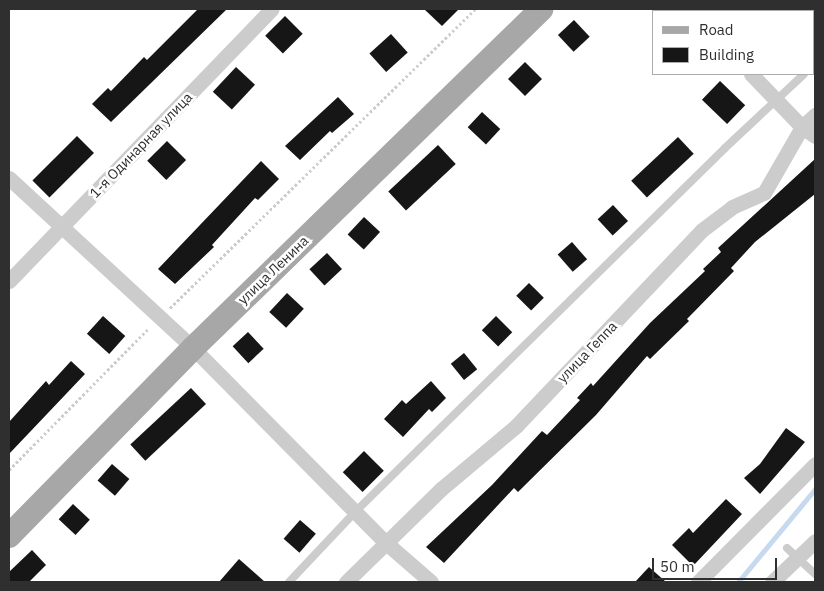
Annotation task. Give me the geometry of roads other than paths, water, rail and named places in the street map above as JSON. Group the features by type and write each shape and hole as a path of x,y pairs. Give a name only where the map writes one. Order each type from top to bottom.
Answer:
{"main road":[{"name":"улица Ленина","path":"9,536 193,348 541,9"}],"street":[{"name":"1-я Одинарная улица","path":"9,281 272,9"},
{"path":"753,75 802,127 815,136"},
{"name":"улица Геппа","path":"346,582 385,542 516,426 702,230 732,207 764,193 802,127 815,115"},
{"path":"9,178 193,348 385,542 431,582"},
{"path":"698,582 815,464"},
{"path":"772,582 815,541"}],"lane":[{"path":"288,582 355,512 725,148 803,75"},
{"path":"787,548 815,574"}],"waterway":[{"path":"738,582 815,489"}]}
